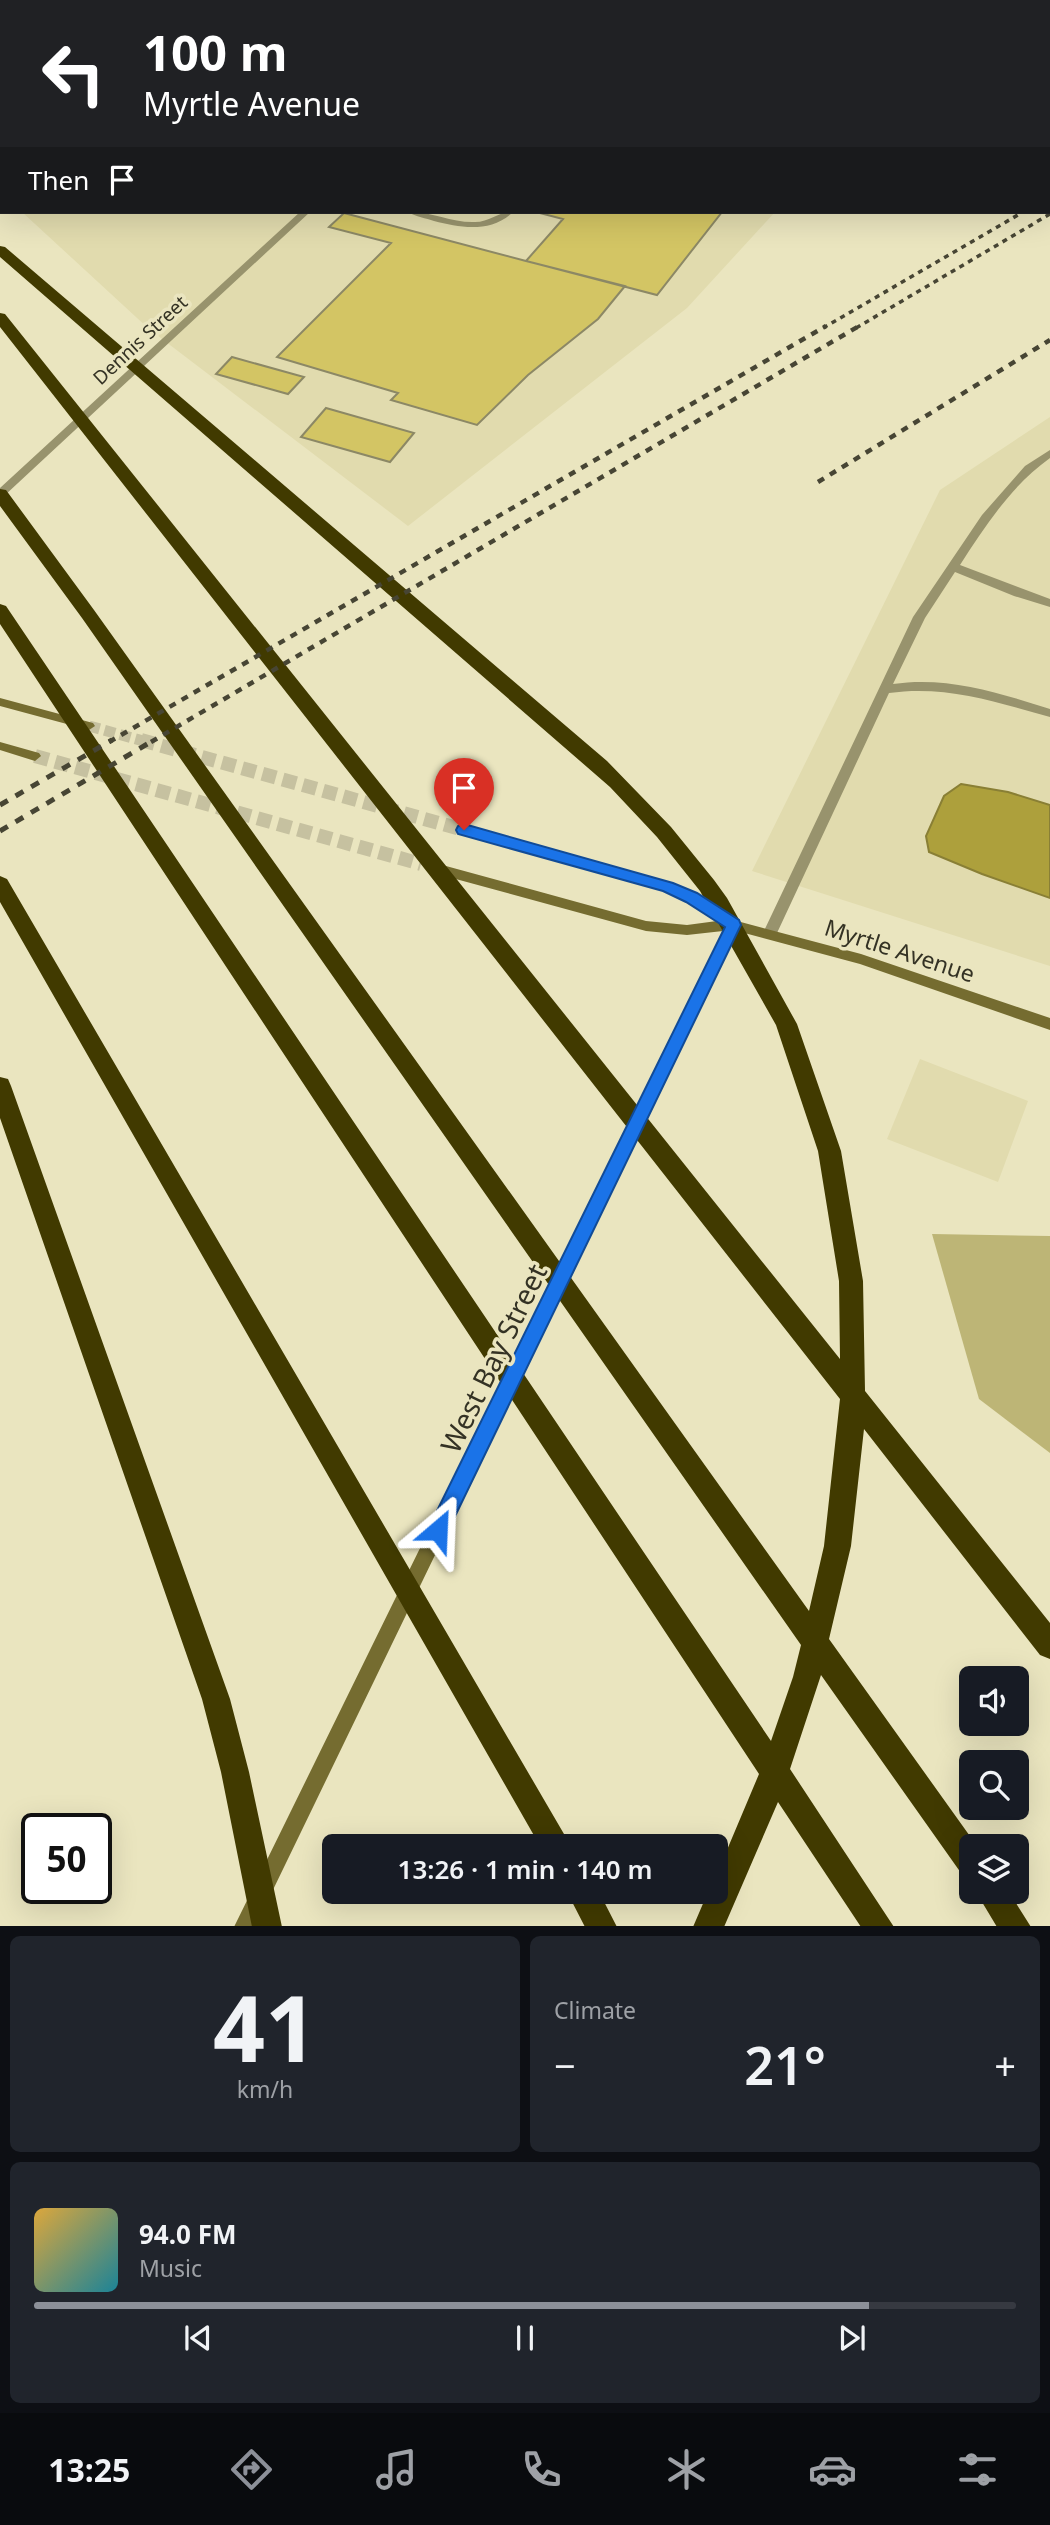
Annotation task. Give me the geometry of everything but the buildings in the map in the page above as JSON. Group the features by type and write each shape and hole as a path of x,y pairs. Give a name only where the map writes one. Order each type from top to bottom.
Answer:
{"highway":[{"path":"0,250 600,766 646,810 721,905 780,1009 823,1125 841,1202 852,1278 856,1360 850,1454 823,1618 790,1736 736,1870 708,1926"},
{"path":"0,317 428,866 1050,1645"},
{"path":"0,494 161,716 959,1846"},
{"path":"0,610 878,1926"},
{"path":"0,884 549,1834"},
{"path":"0,1086 209,1676 235,1772 267,1926"},
{"path":"589,1904 601,1926"},
{"path":"1000,1904 1015,1926"}],"main road":[{"path":"0,702 89,726"},
{"path":"0,746 35,756"},
{"name":"Myrtle Avenue","path":"464,830 667,887 692,898 733,925"},
{"name":"Myrtle Avenue","path":"428,866 646,926 687,930 733,925 770,933 861,959 1050,1024"},
{"name":"West Bay Street","path":"244,1926 733,925"}],"street":[{"name":"Dennis Street","path":"0,494 303,214"},
{"path":"421,214 468,226 484,225 506,214"},
{"path":"770,933 919,617 986,517 1029,468 1050,453"},
{"path":"954,567 1050,603"},
{"path":"883,690 913,684 960,688 1050,713"}],"shaded area":[{"path":"24,214 773,214 687,308 408,526 149,329"},
{"path":"1050,417 1050,966 752,871 940,490"},
{"path":"961,784 1008,792 1050,805 1050,898 929,852 926,836 944,796"},
{"path":"920,1059 1028,1101 998,1182 887,1139"},
{"path":"932,1234 1050,1236 1050,1453 979,1399"}],"tunnel":[{"path":"89,726 147,742"},
{"path":"141,740 464,830"},
{"path":"35,756 421,864"}],"railway":[{"path":"823,328 1020,214"},
{"path":"856,328 1050,214"},
{"path":"109,742 826,326"},
{"path":"151,742 859,326"},
{"path":"818,482 1050,340"},
{"path":"0,805 112,740"},
{"path":"0,831 154,740"}],"route":[{"path":"438,1530 733,925 712,909 667,887 464,830"}]}
